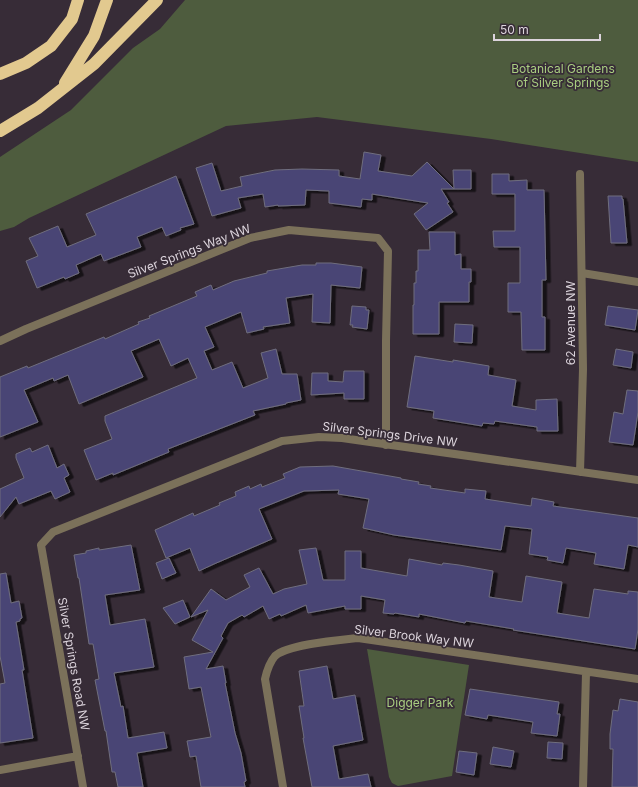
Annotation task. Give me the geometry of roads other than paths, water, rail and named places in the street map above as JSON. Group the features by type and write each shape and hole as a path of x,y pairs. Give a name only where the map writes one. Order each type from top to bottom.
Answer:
{"highway":[{"path":"0,74 26,63 51,46 72,19 78,0"},
{"path":"61,91 94,36 107,0"},
{"path":"0,131 38,108 94,64 156,0"}],"street":[{"name":"62 Avenue NW","path":"580,174 583,369 580,472"},
{"name":"Silver Springs Way NW","path":"0,341 250,238 289,230 378,238 388,251 386,445"},
{"path":"582,273 638,282"},
{"name":"Silver Springs Drive NW","path":"41,546 52,532 282,441 319,437 342,438 638,480"},
{"name":"Silver Springs Road NW","path":"41,546 83,787"},
{"name":"Silver Brook Way NW","path":"283,787 265,679 268,666 276,655 291,649 327,641 358,638 586,673 638,679"},
{"path":"583,787 586,673"},
{"path":"0,770 78,756"}],"park label":[{"name":"Botanical Gardens of Silver Springs","path":"563,75"},
{"name":"Digger Park","path":"420,702"}]}
